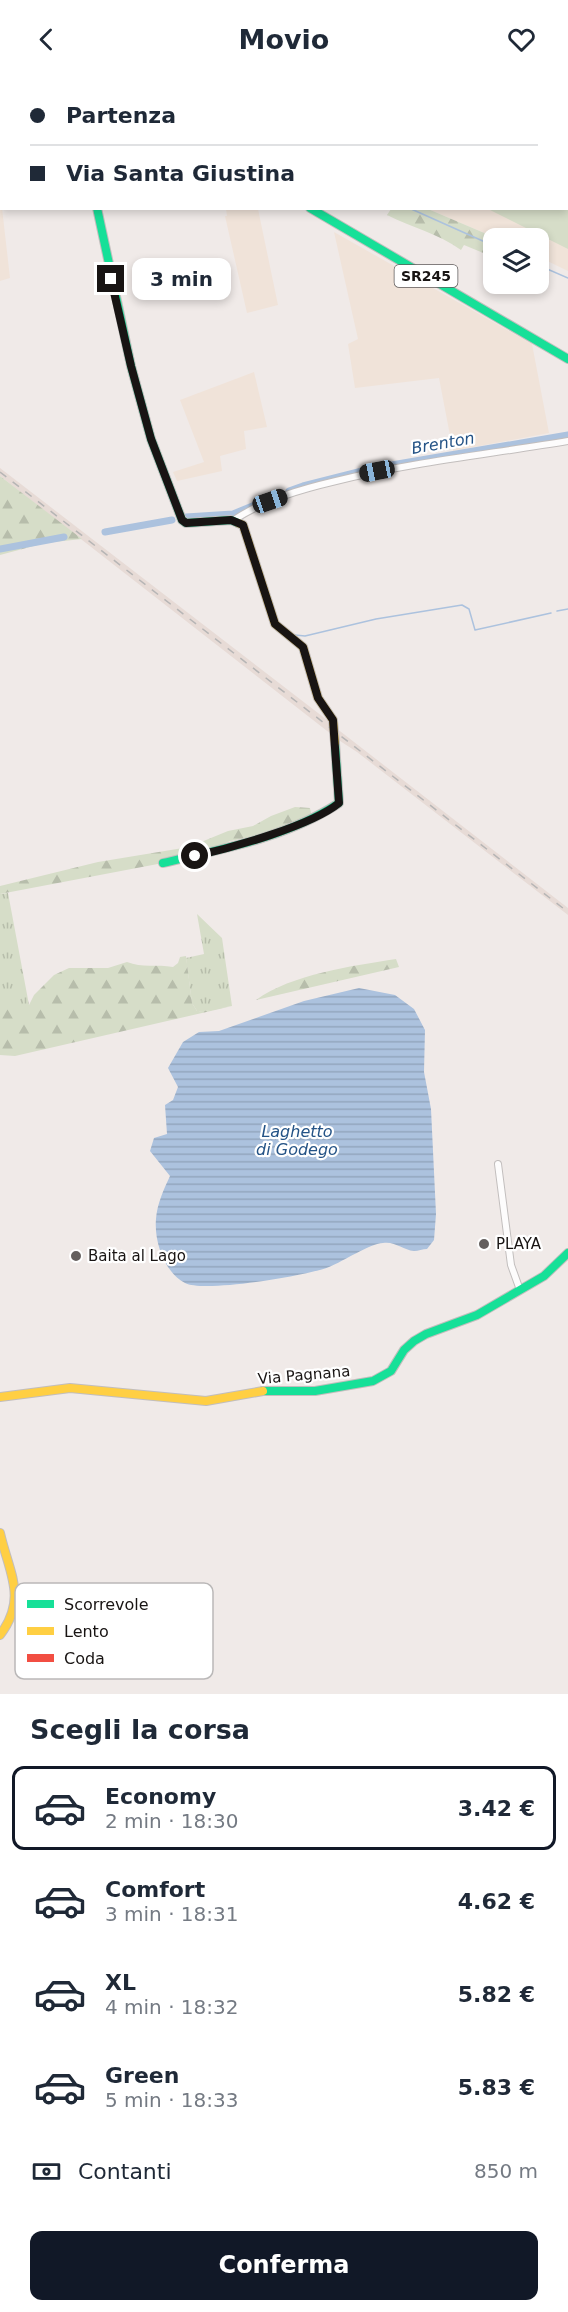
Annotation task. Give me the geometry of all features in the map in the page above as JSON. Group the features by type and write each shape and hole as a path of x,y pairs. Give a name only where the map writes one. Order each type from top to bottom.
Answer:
{"street":[{"path":"97,210 134,377 151,439 181,516 186,523 239,518 262,504 299,491 362,474 568,441"},
{"name":"SR245","path":"313,210 568,359"},
{"path":"164,863 271,834 324,813 339,803 333,720 318,698 303,647 275,624 247,534 239,518"},
{"path":"498,1164 511,1266 520,1290"},
{"name":"Via Pagnana","path":"0,1397 70,1388 210,1401 271,1390 308,1392 362,1384 389,1373 404,1350 422,1336 471,1318 544,1276 568,1253"},
{"path":"0,1533 15,1596"},
{"path":"0,1635 11,1621 15,1604"}],"shaded area":[{"path":"0,210 2,210 10,278 0,281"},
{"path":"226,210 258,210 278,305 247,313 225,216 227,216"},
{"path":"430,210 568,210 568,271 549,262 549,228 483,228 483,232"},
{"path":"334,232 532,344 549,433 453,451 439,378 355,388 348,344 358,339"},
{"path":"254,372 267,427 244,431 246,449 220,456 222,471 177,481 173,472 204,462 180,400"},
{"path":"0,468 331,723 331,734 0,476"},
{"path":"336,728 568,908 568,915 337,739"}],"green space":[{"path":"390,210 430,210 483,232 483,253 464,245 461,250 443,239 387,215"},
{"path":"490,210 568,210 568,249 549,240 549,228 526,228"},
{"path":"0,476 82,539 45,543 0,555"},
{"path":"295,807 310,808 312,818 263,835 230,841 216,852 163,858 163,863 0,894 0,886 98,862 189,847 228,831 253,826"},
{"path":"8,893 29,1005 0,1005 0,894"},
{"path":"197,914 222,938 232,1006 197,1011 192,1003 186,958 204,954"},
{"path":"186,956 192,1003 197,1011 228,1007 15,1056 0,1055 0,1005 29,1005 34,995 54,975 69,968 108,968 127,962 173,967 178,963 180,957"},
{"path":"396,959 399,967 256,1000 305,977"}],"water":[{"name":"Laghetto di Godego","path":"359,988 395,995 414,1009 425,1030 424,1072 431,1109 436,1214 434,1240 427,1249 416,1251 391,1243 377,1244 329,1267 278,1279 212,1286 185,1283 166,1264 159,1246 156,1228 157,1213 170,1176 150,1151 154,1138 167,1134 165,1105 173,1100 178,1087 168,1068 183,1042 199,1032 219,1031 304,1001"}],"waterway":[{"path":"413,210 483,241"},
{"path":"549,270 568,278"},
{"name":"Brenton","path":"289,491 374,468 568,435"},
{"name":"Brenton","path":"186,517 233,514 260,503"},
{"name":"Brenton","path":"105,532 172,520"},
{"name":"Brenton","path":"0,549 64,537"},
{"path":"295,635 305,636 376,619 462,605 469,609 475,630 551,613"},
{"path":"557,611 568,609"}],"railway":[{"path":"0,472 568,912"}],"traffic: fast":[{"path":"97,210 131,366 151,439 182,520 186,523 231,520 238,523"},
{"path":"313,210 568,359"},
{"path":"163,863 231,847 276,833 298,825 339,803 335,743"},
{"path":"263,1391 315,1391 373,1381 391,1371 404,1350 414,1341 426,1334 477,1315 544,1276 568,1253"}],"traffic: slow":[{"path":"238,523 243,525 275,624 303,647 318,698 333,720 335,743"},
{"path":"0,1397 70,1388 206,1401 263,1391"},
{"path":"0,1533 15,1597 8,1622 0,1635"}],"place":[{"name":"PLAYA","path":"484,1244"},
{"name":"Baita al Lago","path":"76,1256"}],"route":[{"path":"111,279 151,439 182,520 186,523 231,520 243,525 275,624 303,647 318,698 333,720 339,803 324,813 271,834 195,856"}]}
